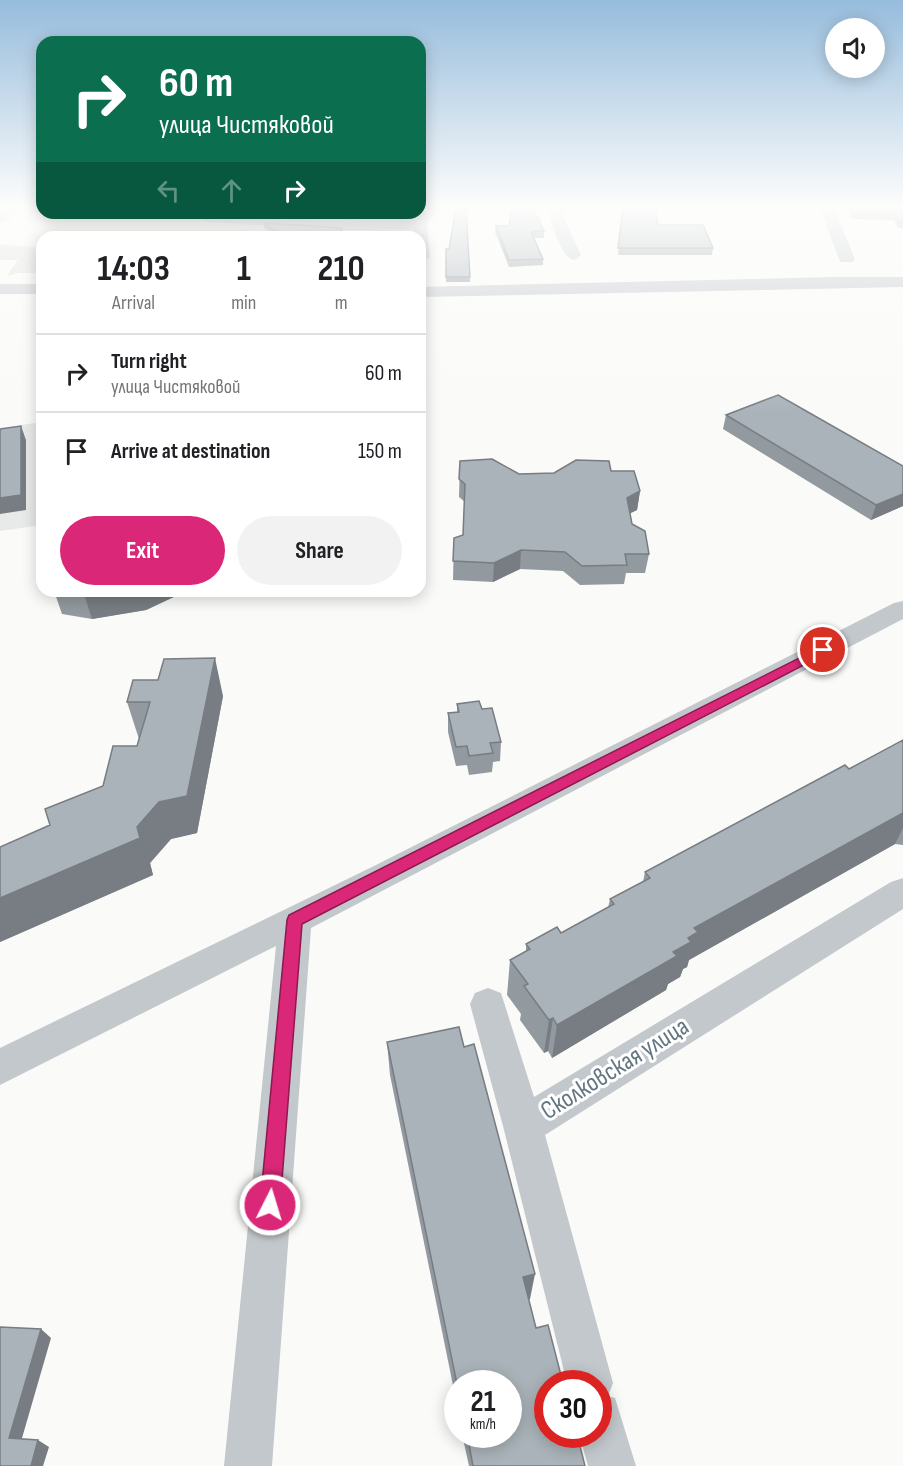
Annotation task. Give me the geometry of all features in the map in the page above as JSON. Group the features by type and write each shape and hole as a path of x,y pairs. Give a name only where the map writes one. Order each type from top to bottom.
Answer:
{"street":[{"path":"426,292 903,282"},
{"path":"0,289 36,289"},
{"path":"0,1067 168,985 903,609"},
{"name":"Сколковская улица","path":"587,1370 523,1126 903,892"},
{"path":"248,1466 295,920"},
{"path":"488,1004 523,1126"},
{"path":"607,1448 612,1466"}],"shaded area":[{"path":"36,423 36,526 0,531 0,428"}],"building":[{"path":"778,395 903,466 903,494 876,505 726,415"},
{"path":"21,426 21,495 0,498 0,429"},
{"path":"492,459 519,474 554,473 576,460 609,461 611,471 634,471 640,491 627,498 632,524 645,531 649,554 625,554 627,565 582,566 565,552 521,550 494,563 453,561 454,538 463,535 465,484 459,479 460,461"},
{"path":"215,658 187,796 159,802 137,827 140,838 0,898 0,847 50,825 45,809 103,786 113,746 137,746 150,702 127,702 133,680 158,680 164,659"},
{"path":"479,701 482,709 492,708 501,742 490,743 493,753 469,756 467,746 456,747 448,713 459,712 457,704"},
{"path":"903,740 903,813 694,928 698,932 688,938 691,942 673,952 677,956 557,1025 553,1018 549,1020 524,986 528,984 510,960 530,949 526,944 557,927 561,933 614,904 610,899 650,878 645,872 845,765 849,769"},
{"path":"459,1027 464,1047 474,1044 535,1274 523,1277 536,1328 548,1325 560,1370 534,1370 534,1448 580,1448 585,1466 473,1466 470,1448 522,1448 522,1370 454,1370 387,1042"},
{"path":"0,1327 41,1329 9,1438 38,1440 31,1466 0,1466"}],"route":[{"path":"270,1205 295,920 823,650"}]}
